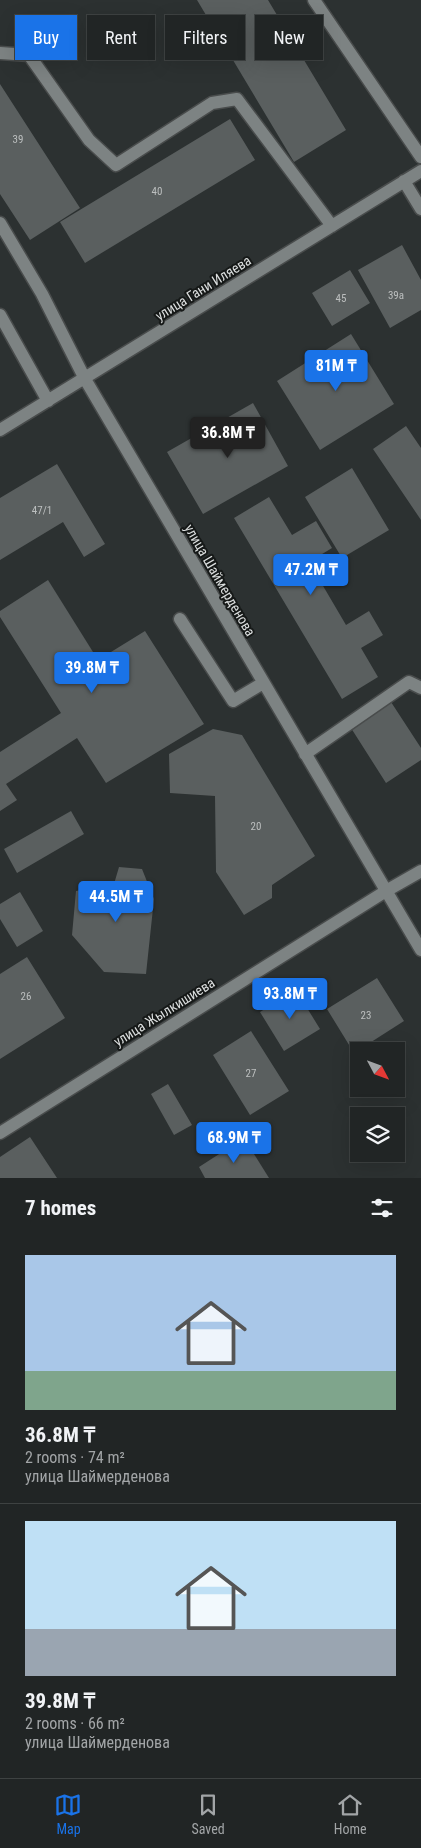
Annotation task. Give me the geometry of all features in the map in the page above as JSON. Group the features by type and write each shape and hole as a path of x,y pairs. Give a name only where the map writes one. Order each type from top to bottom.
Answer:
{"street":[{"path":"314,0 421,157"},
{"path":"0,53 30,55 90,140 116,165 212,103 236,99 332,226"},
{"name":"улица Гани Иляева","path":"0,430 421,171"},
{"path":"404,181 421,209"},
{"name":"улица Шаймерденова","path":"0,222 42,294 85,379 421,950"},
{"path":"0,315 48,401"},
{"path":"180,619 234,701 263,683"},
{"path":"305,754 409,682 421,688"},
{"name":"улица Жылкишиева","path":"0,1133 386,891 421,871"}],"building":[{"path":"197,0 268,0 277,15 255,15 255,60 304,60 346,130 294,162 233,60 245,60 245,15 206,15"},
{"path":"0,84 80,208 30,240 0,194"},
{"path":"230,119 255,160 85,263 60,222"},
{"path":"402,245 421,280 421,310 390,328 358,270"},
{"path":"350,270 370,303 332,326 312,293"},
{"path":"351,334 394,404 320,450 277,381"},
{"path":"253,403 288,466 203,514 167,452"},
{"path":"406,426 421,448 421,520 373,449"},
{"path":"57,464 105,544 84,557 63,522 0,560 0,498"},
{"path":"352,468 389,530 342,558 305,497"},
{"path":"269,497 292,535 316,521 332,548 309,562 346,625 369,611 383,635 361,648 378,677 342,699 234,518"},
{"path":"48,580 98,660 145,631 204,724 106,783 77,738 6,784 17,800 0,811 0,752 61,713 0,617 0,611"},
{"path":"391,702 421,748 421,760 386,783 351,728"},
{"path":"213,729 242,735 315,856 272,885 272,898 244,915 216,872 215,796 170,793 169,754"},
{"path":"71,811 84,834 17,873 4,849"},
{"path":"119,867 142,869 154,899 146,974 104,972 72,935 76,891 114,884"},
{"path":"20,892 43,931 17,947 0,919 0,904"},
{"path":"27,957 65,1018 0,1059 0,974"},
{"path":"377,978 404,1021 371,1042 350,1042 350,1046 327,1009"},
{"path":"296,990 320,1029 284,1051 260,1012"},
{"path":"251,1031 289,1091 250,1115 213,1055"},
{"path":"168,1084 192,1125 174,1135 151,1094"},
{"path":"30,1137 57,1178 0,1178 0,1157"},
{"path":"244,1138 269,1178 205,1178 199,1167"}]}
